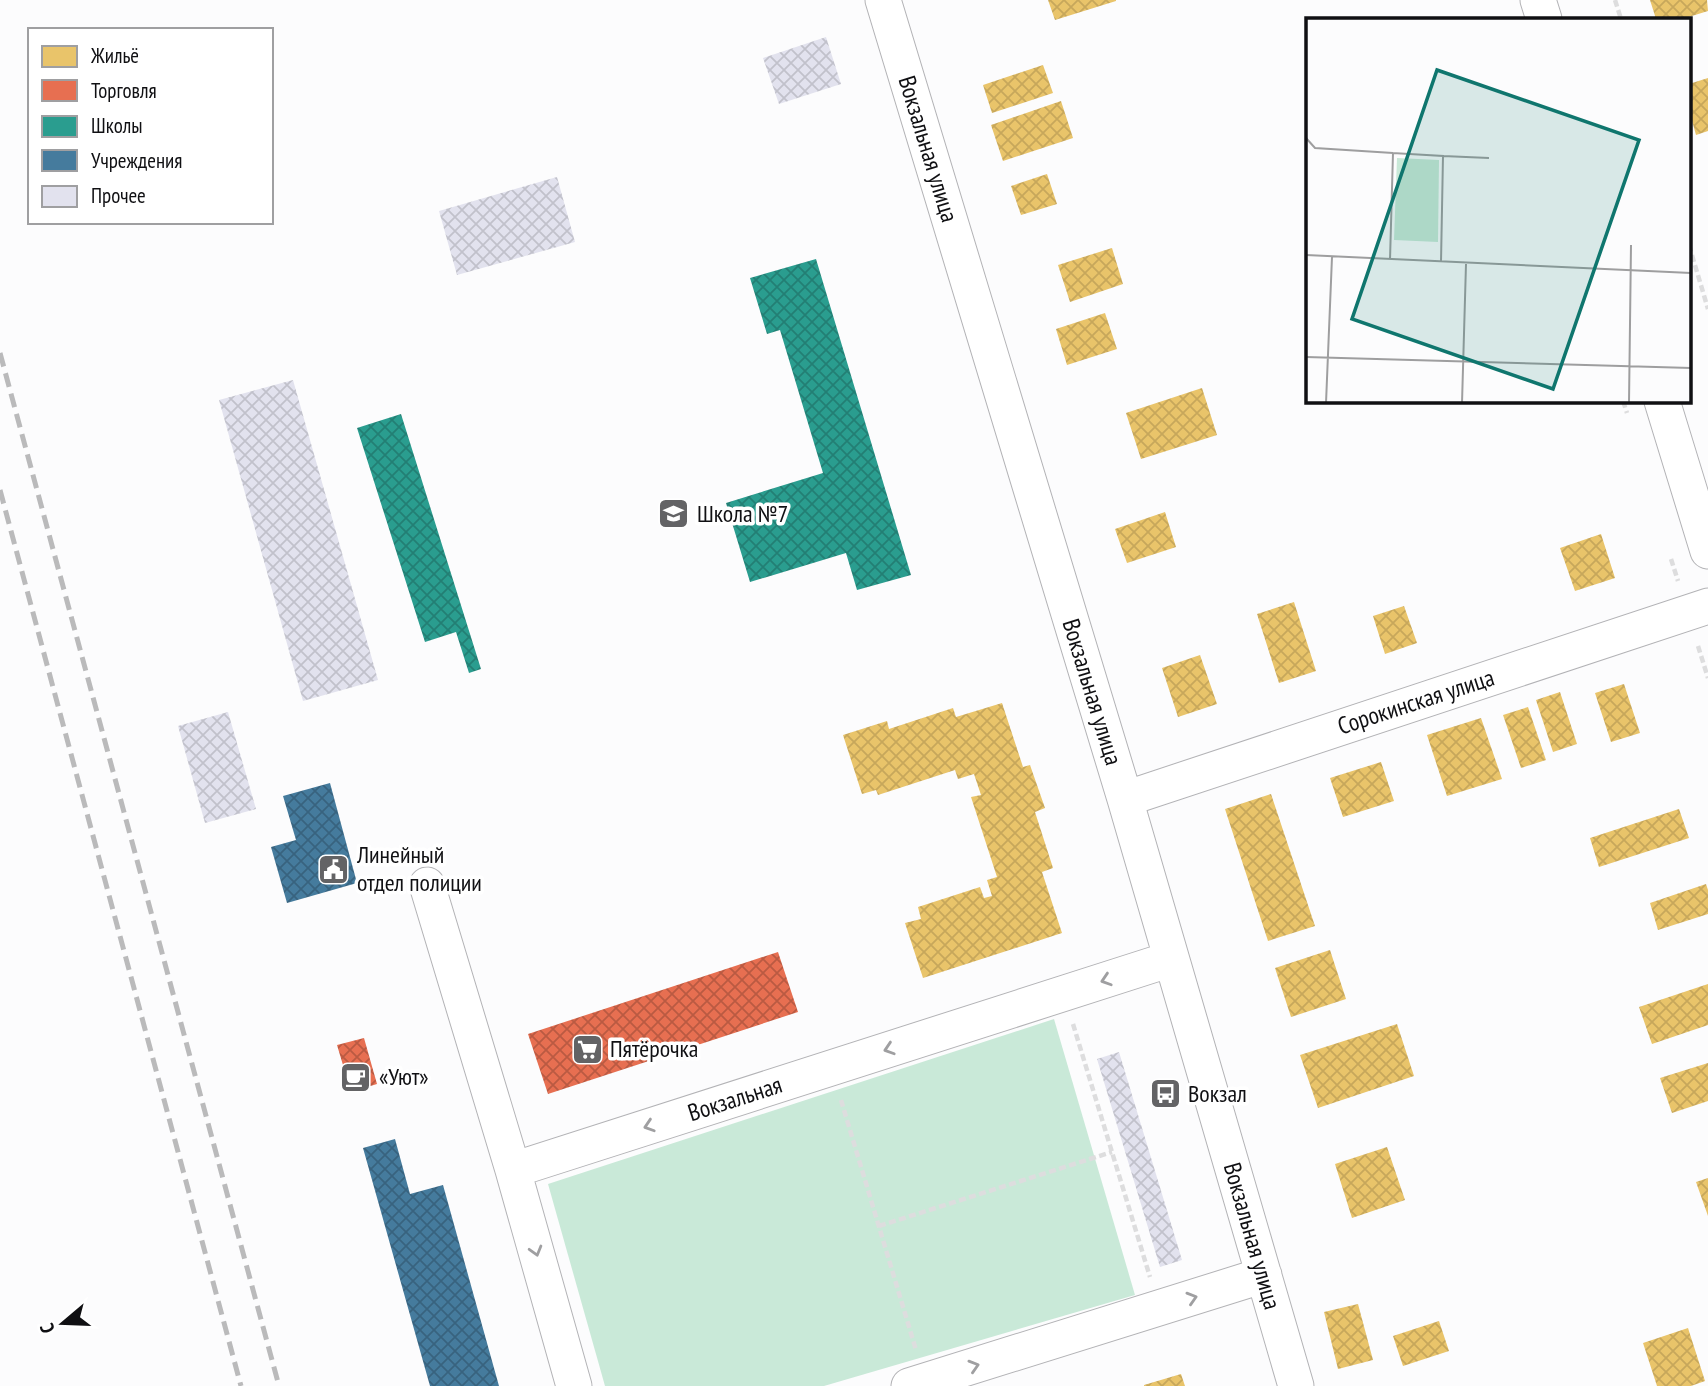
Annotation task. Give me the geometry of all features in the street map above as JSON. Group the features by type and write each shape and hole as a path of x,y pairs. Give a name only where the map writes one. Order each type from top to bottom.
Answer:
{"street":[{"name":"Вокзальная улица","path":"883,0 1125,799 1296,1386"},
{"path":"1538,0 1544,18"},
{"path":"1661,402 1708,551"},
{"name":"Сорокинская улица","path":"1125,799 1708,606"},
{"path":"427,885 513,1170 574,1386"},
{"name":"Вокзальная","path":"513,1170 1171,958"},
{"path":"917,1384 1264,1275"}],"path":[{"path":"1615,0 1621,18"},
{"path":"1690,248 1708,309"},
{"path":"1064,993 1159,1308"},
{"path":"832,1068 879,1226 917,1384"},
{"path":"879,1226 1112,1152"}],"green space":[{"path":"1054,1019 1135,1295 824,1386 605,1386 548,1184"}],"building: Жильё":[{"path":"1048,0 1116,0 1116,1 1055,20"},
{"path":"1650,0 1707,0 1708,11 1685,18 1656,18"},
{"path":"1043,65 1053,93 992,113 983,85"},
{"path":"1708,78 1708,131 1696,135 1690,114 1690,84"},
{"path":"1061,101 1073,138 1003,161 991,125"},
{"path":"1047,174 1057,204 1021,215 1011,186"},
{"path":"1112,248 1123,284 1070,302 1058,265"},
{"path":"1105,313 1117,349 1067,365 1056,329"},
{"path":"1202,388 1217,435 1141,459 1126,413"},
{"path":"1165,512 1176,547 1127,563 1115,529"},
{"path":"1601,534 1615,578 1575,591 1560,548"},
{"path":"1294,602 1316,671 1279,683 1257,614"},
{"path":"1404,606 1417,643 1385,654 1373,616"},
{"path":"1200,655 1217,704 1178,717 1162,668"},
{"path":"1624,684 1640,733 1611,742 1595,693"},
{"path":"1560,692 1577,744 1553,752 1536,700"},
{"path":"1002,703 1023,767 1030,765 1045,808 1035,812 1053,868 1042,872 1062,933 923,978 905,923 921,919 918,907 980,887 984,898 992,896 987,880 997,877 971,797 981,795 974,774 958,779 955,770 878,795 876,790 862,794 843,735 887,721 889,729 953,708 956,717"},
{"path":"1528,707 1546,760 1521,768 1503,715"},
{"path":"1481,718 1502,779 1447,796 1427,735"},
{"path":"1381,762 1394,801 1343,817 1330,778"},
{"path":"1271,794 1315,926 1268,941 1225,809"},
{"path":"1679,809 1689,838 1599,867 1590,838"},
{"path":"1706,884 1708,914 1658,930 1650,903"},
{"path":"1330,950 1346,999 1291,1017 1275,968"},
{"path":"1708,984 1708,1025 1652,1044 1639,1007"},
{"path":"1397,1024 1414,1076 1318,1108 1300,1055"},
{"path":"1708,1063 1708,1101 1672,1113 1660,1078"},
{"path":"1387,1147 1405,1200 1352,1218 1335,1164"},
{"path":"1708,1178 1708,1216 1696,1182"},
{"path":"1358,1304 1373,1360 1338,1369 1324,1312"},
{"path":"1439,1321 1449,1351 1403,1366 1393,1336"},
{"path":"1688,1328 1705,1381 1691,1386 1657,1386 1643,1343"},
{"path":"1181,1374 1185,1386 1144,1386 1144,1385"}],"building: Торговля":[{"path":"778,952 798,1012 548,1094 528,1034"},
{"path":"364,1038 377,1084 351,1092 337,1045"}],"building: Школы":[{"path":"816,259 911,575 857,590 846,553 750,582 726,503 823,473 780,330 767,334 750,278"},
{"path":"401,414 481,669 469,673 456,632 425,642 357,428"}],"building: Учреждения":[{"path":"330,783 357,883 287,903 271,847 296,840 283,796"},
{"path":"395,1139 410,1194 443,1185 499,1386 430,1386 363,1148"}],"building: Прочее":[{"path":"826,37 841,84 779,104 763,58"},
{"path":"557,177 575,242 457,275 439,211"},
{"path":"293,380 378,680 303,701 219,400"},
{"path":"228,712 256,809 205,823 178,726"},
{"path":"1119,1052 1182,1260 1160,1267 1097,1059"}],"railway":[{"path":"0,353 279,1386"},
{"path":"0,490 241,1386"}],"place":[{"name":"Школа №7","path":"674,514"},
{"name":"Линейный отдел полиции","path":"334,869"},
{"name":"Пятёрочка","path":"587,1049"},
{"name":"«Уют»","path":"356,1077"},
{"name":"Вокзал","path":"1165,1094"}]}
